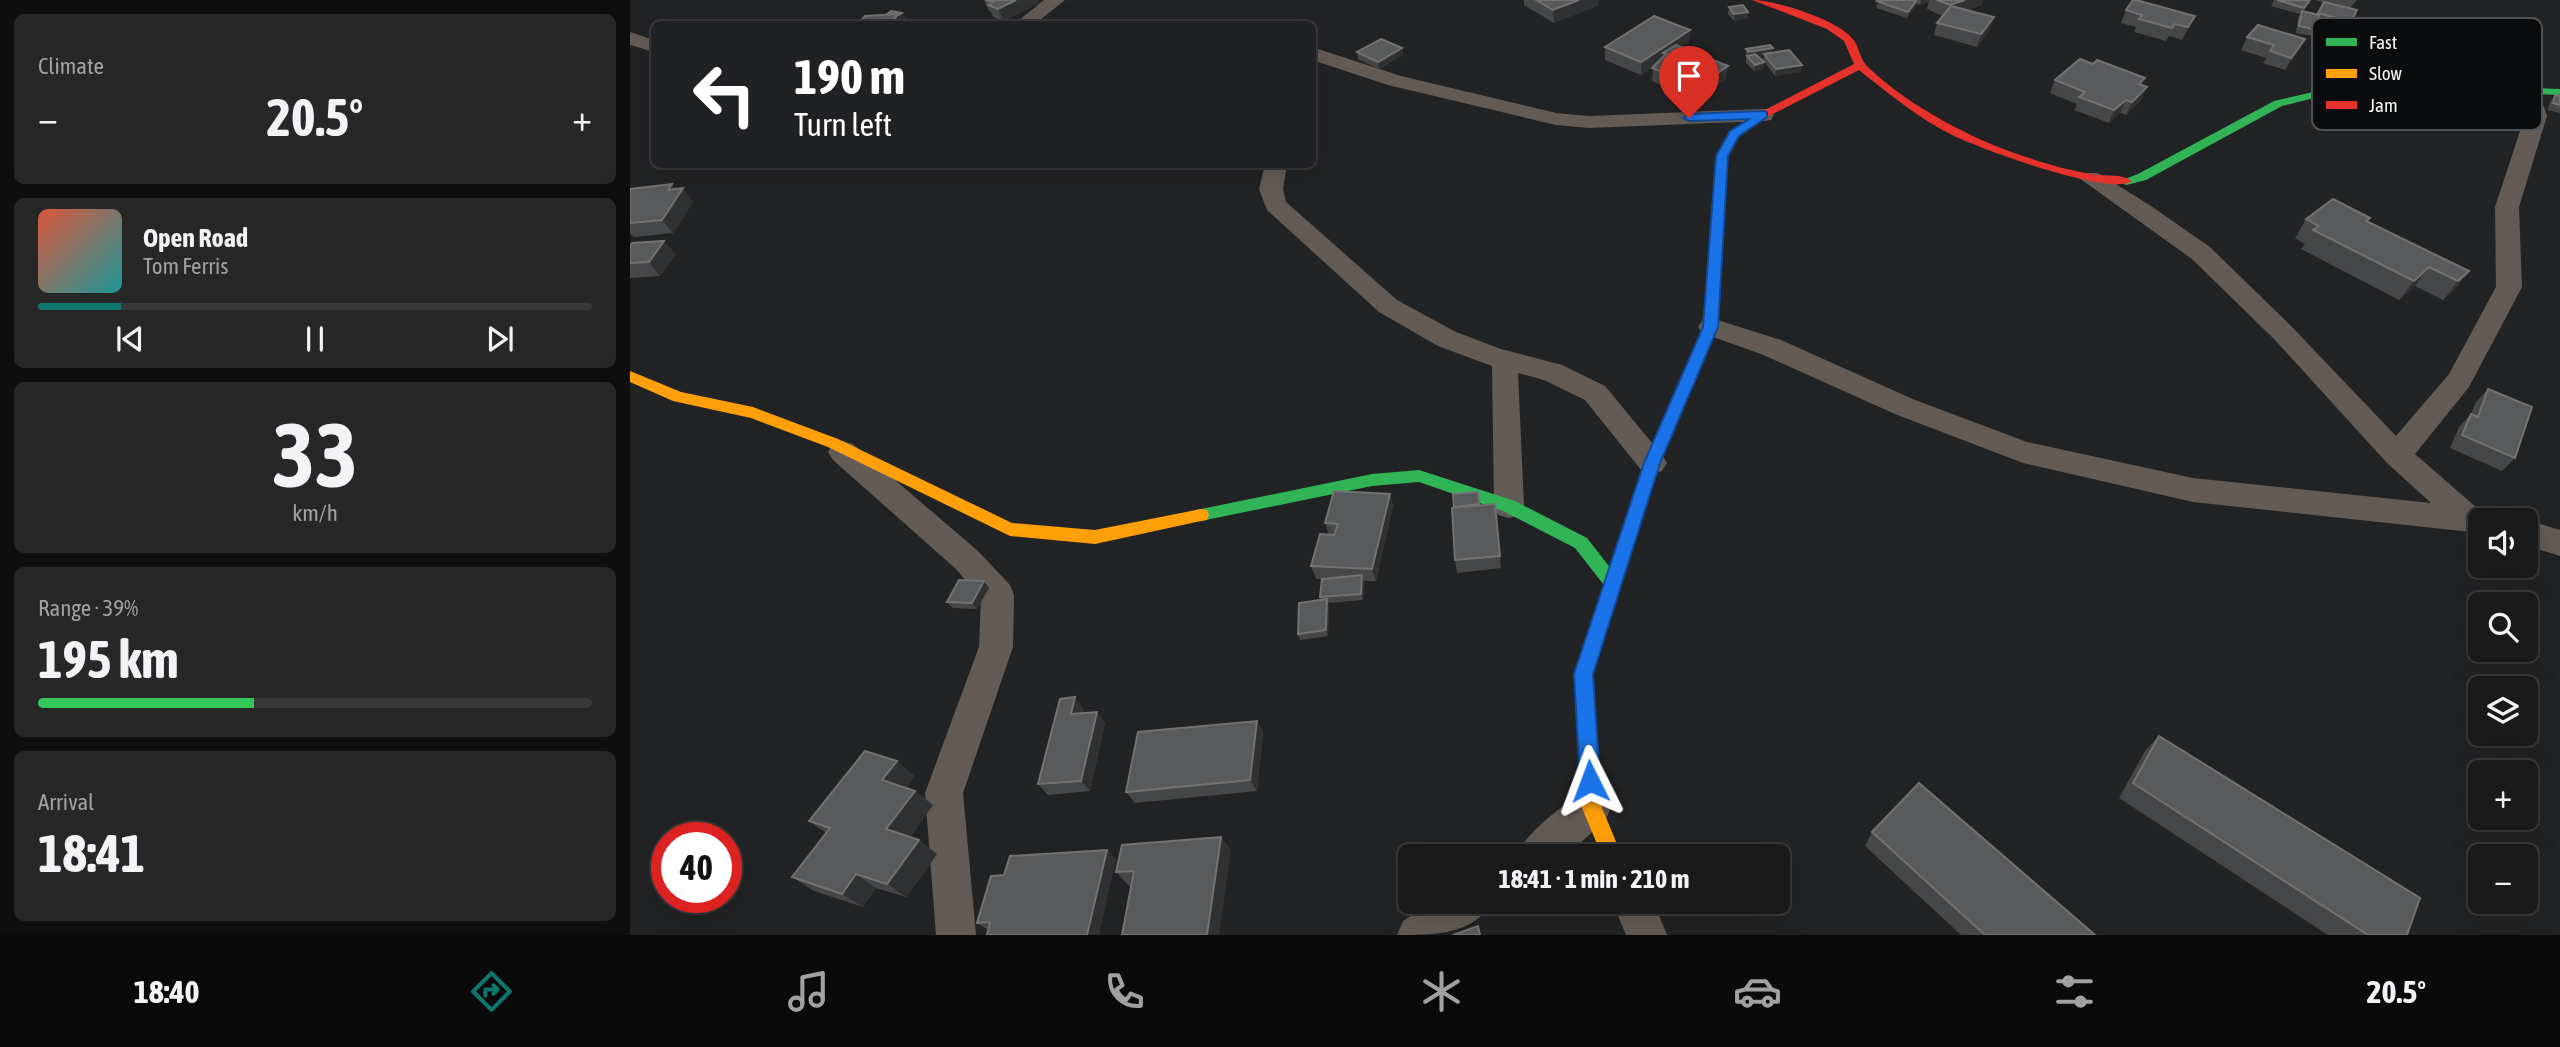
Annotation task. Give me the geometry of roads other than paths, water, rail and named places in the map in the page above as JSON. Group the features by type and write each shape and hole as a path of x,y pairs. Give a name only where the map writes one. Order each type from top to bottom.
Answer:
{"street":[{"path":"1027,21 1056,0"},
{"path":"1757,0 1831,27 1848,39 1860,65 1905,101 1955,132 2010,154 2090,178 2121,183 2141,177 2278,103 2312,95"},
{"path":"630,38 651,45"},
{"path":"1316,54 1395,81 1556,119 1589,122 1763,115"},
{"path":"1607,844 1591,808 1583,674 1652,463 1710,327 1722,156 1734,134 1763,115 1860,65"},
{"path":"2542,91 2560,92"},
{"path":"2397,455 2459,380 2509,287 2507,207 2532,130"},
{"path":"1275,168 1271,189 1275,205 1388,306 1447,339 1552,372 1595,393 1652,463"},
{"path":"2090,178 2143,211 2201,253 2284,334 2397,455 2468,516"},
{"path":"1710,327 1772,347 1905,407 2023,452 2193,490 2468,519"},
{"path":"1507,360 1504,375 1509,506"},
{"path":"630,376 678,397 753,413 833,443 1010,528 1095,537 1372,480 1419,476 1509,506 1581,543 1613,584"},
{"path":"833,443 967,560 998,595 996,647 944,793 956,935"},
{"path":"2538,535 2560,543"},
{"path":"1549,844 1591,808"},
{"path":"1417,935 1451,914"},
{"path":"1638,914 1647,935"}]}
